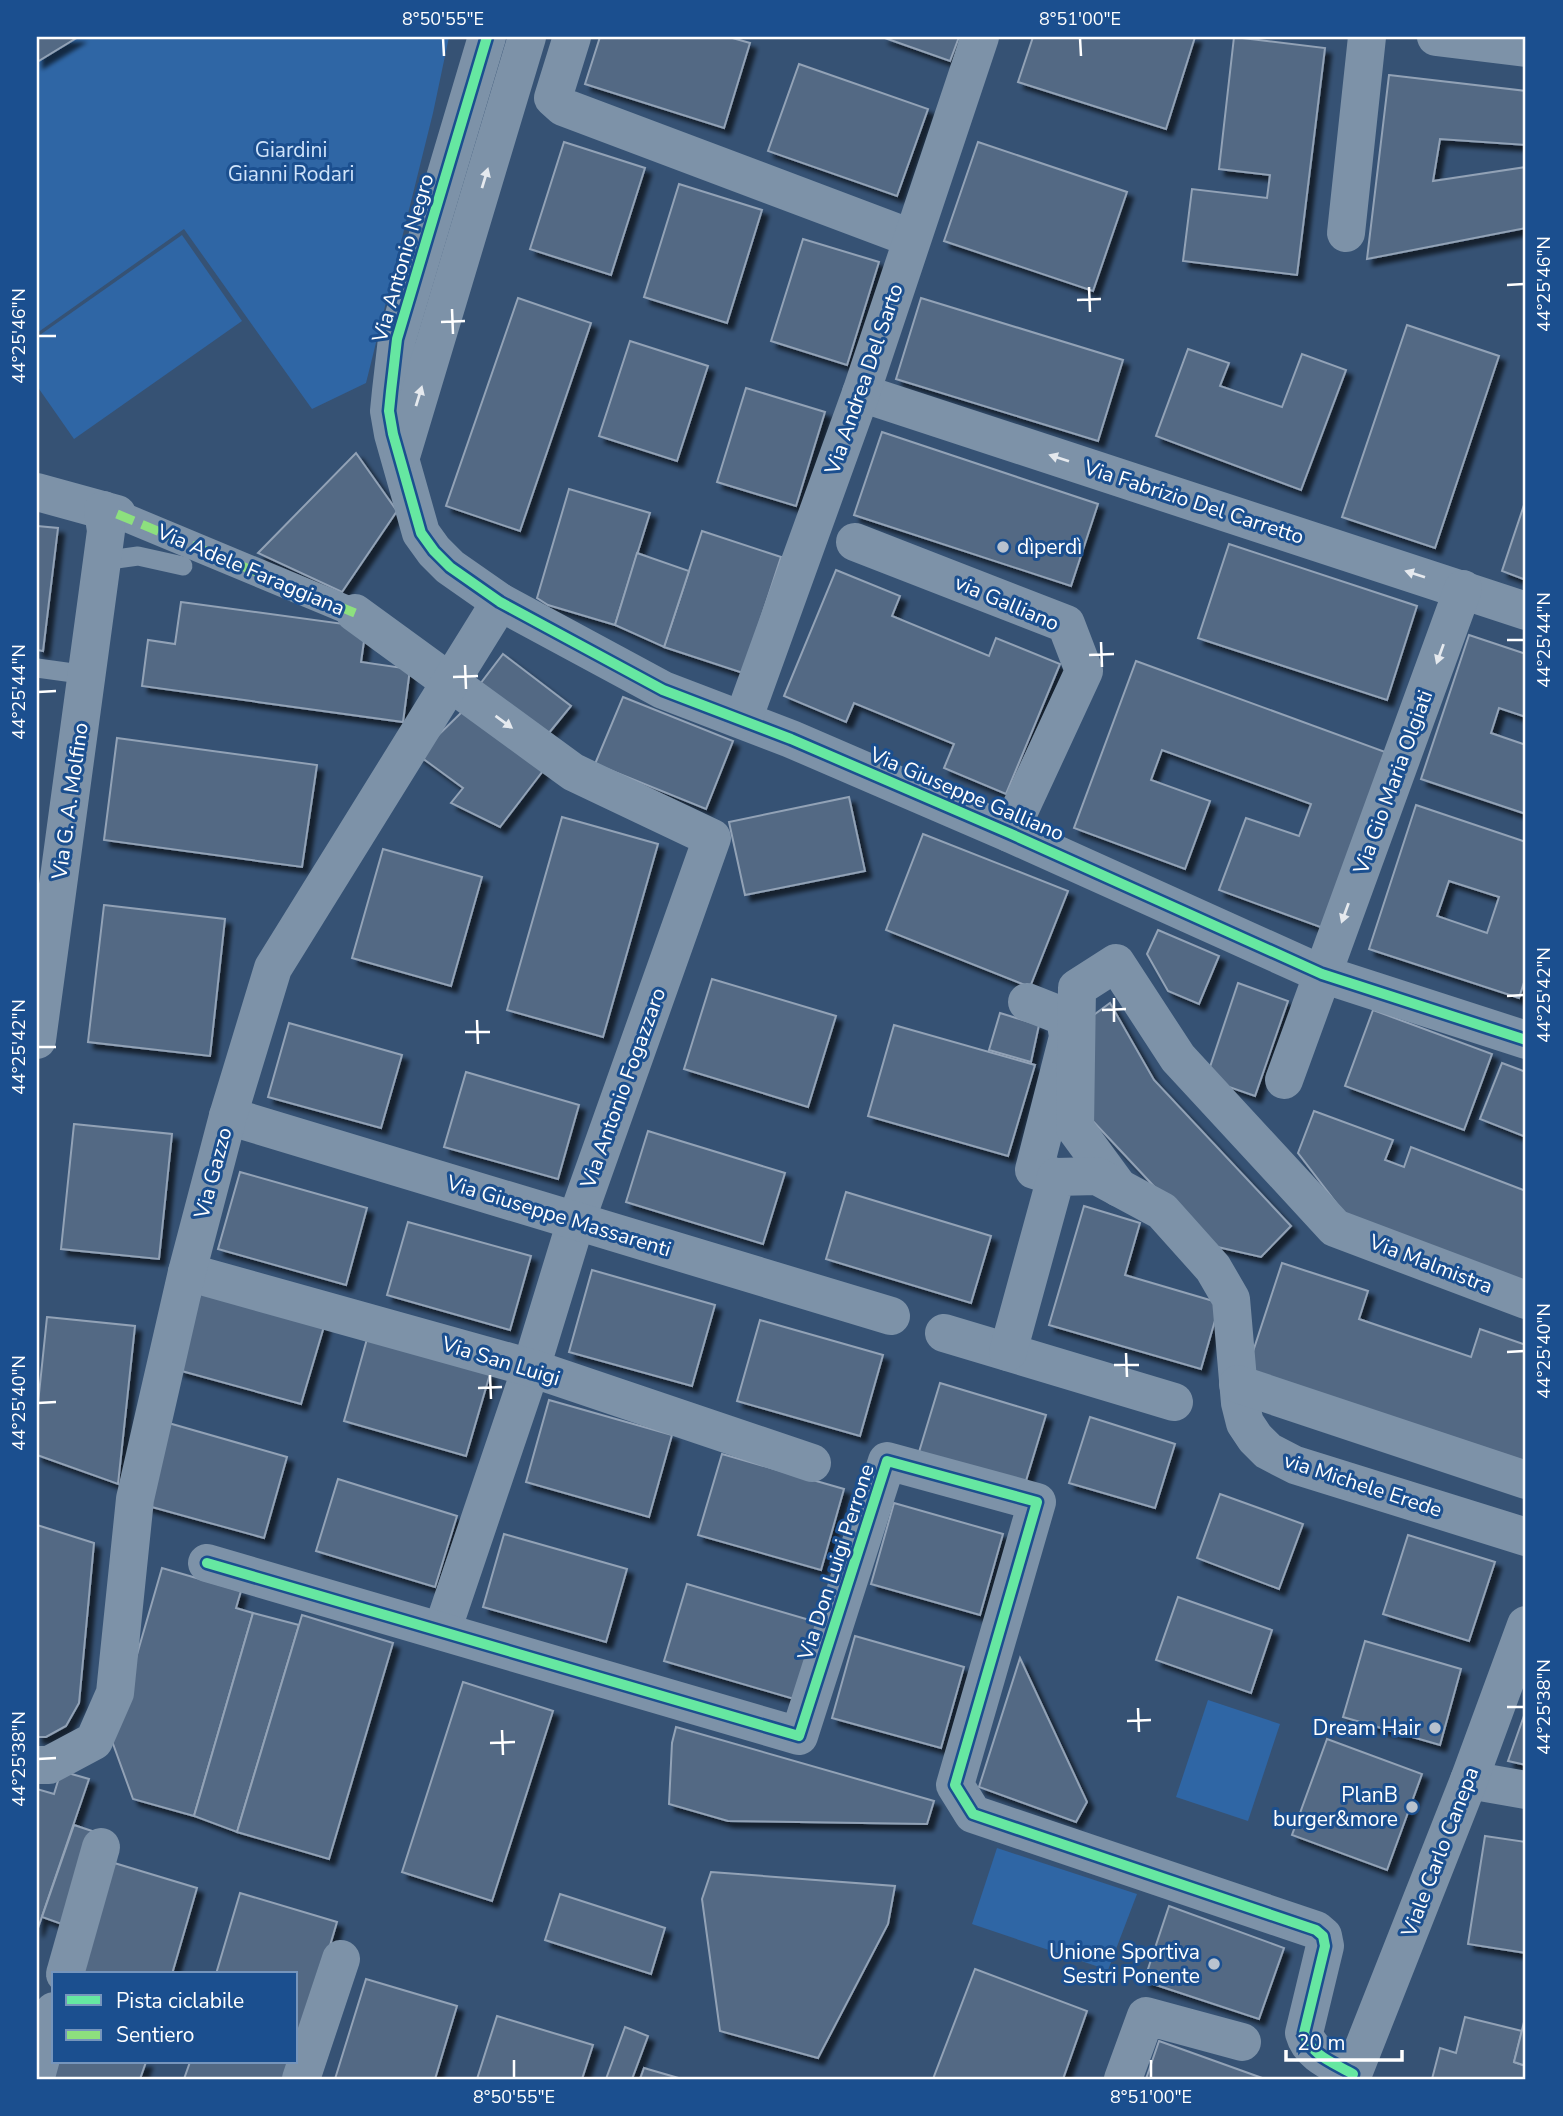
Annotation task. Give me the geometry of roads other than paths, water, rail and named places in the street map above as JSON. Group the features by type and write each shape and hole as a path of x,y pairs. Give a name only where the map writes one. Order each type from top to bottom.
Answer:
{"street":[{"name":"Via Antonio Negro","path":"421,533 389,411 397,339 487,37"},
{"path":"400,461 527,37"},
{"path":"572,37 553,98 563,107 911,238"},
{"name":"Via Andrea Del Sarto","path":"743,720 861,393 980,37"},
{"path":"1346,233 1367,37"},
{"path":"1436,37 1526,48"},
{"name":"Via Fabrizio Del Carretto","path":"861,393 1526,611"},
{"name":"Via Adele Faraggiana","path":"37,492 110,512 355,613 449,682"},
{"name":"Via G. A. Molfino","path":"37,1040 110,512"},
{"name":"Via Giuseppe Galliano","path":"421,533 450,567 500,602 663,690 743,720 1009,832 1322,974 1526,1040"},
{"name":"via Galliano","path":"855,541 1066,624 1084,671 1009,832"},
{"name":"Via Gio Maria Olgiati","path":"1284,1080 1463,589"},
{"name":"Via Gazzo","path":"37,1765 49,1765 94,1741 114,1693 135,1499 187,1272 228,1116 273,968 500,602"},
{"name":"Via Antonio Fogazzaro","path":"442,1631 531,1368 576,1221 712,838 573,772 449,682"},
{"name":"via Michele Erede","path":"1119,1188 1075,1128 1077,988 1116,963 1178,1058 1335,1228"},
{"path":"1008,1352 1056,1177 1034,1170 1068,1037 1065,1017 1027,1002"},
{"name":"Via Giuseppe Massarenti","path":"228,1116 891,1316"},
{"name":"via Michele Erede","path":"1056,1177 1097,1176 1162,1211 1213,1268 1231,1299 1240,1403 1245,1423 1255,1438 1276,1457 1526,1537"},
{"name":"Via Malmistra","path":"1335,1228 1526,1300"},
{"name":"Via San Luigi","path":"187,1272 531,1368 812,1463"},
{"path":"944,1333 1174,1402"},
{"path":"1238,1384 1526,1480"},
{"name":"Via Don Luigi Perrone","path":"207,1563 799,1736 887,1461 1037,1502 955,1785 973,1814 1316,1930 1323,1936 1325,1946 1304,2033 1307,2043 1314,2051 1352,2076"},
{"name":"Viale Carlo Canepa","path":"1352,2076 1469,1780 1526,1625"},
{"path":"1469,1780 1526,1790"},
{"path":"66,1972 101,1847"},
{"path":"301,2079 341,1959"},
{"path":"1123,2079 1146,2016 1242,2042"},
{"path":"37,2073 52,2018"}],"lane":[{"path":"102,561 138,556 183,566"},
{"path":"37,668 88,675"}],"place":[{"name":"dìperdì","path":"1003,547"},
{"name":"Dream Hair","path":"1435,1728"},
{"name":"PlanB burger&more","path":"1412,1807"},
{"name":"Unione Sportiva Sestri Ponente","path":"1214,1964"}],"park label":[{"name":"Giardini Gianni Rodari","path":"291,162"}]}
